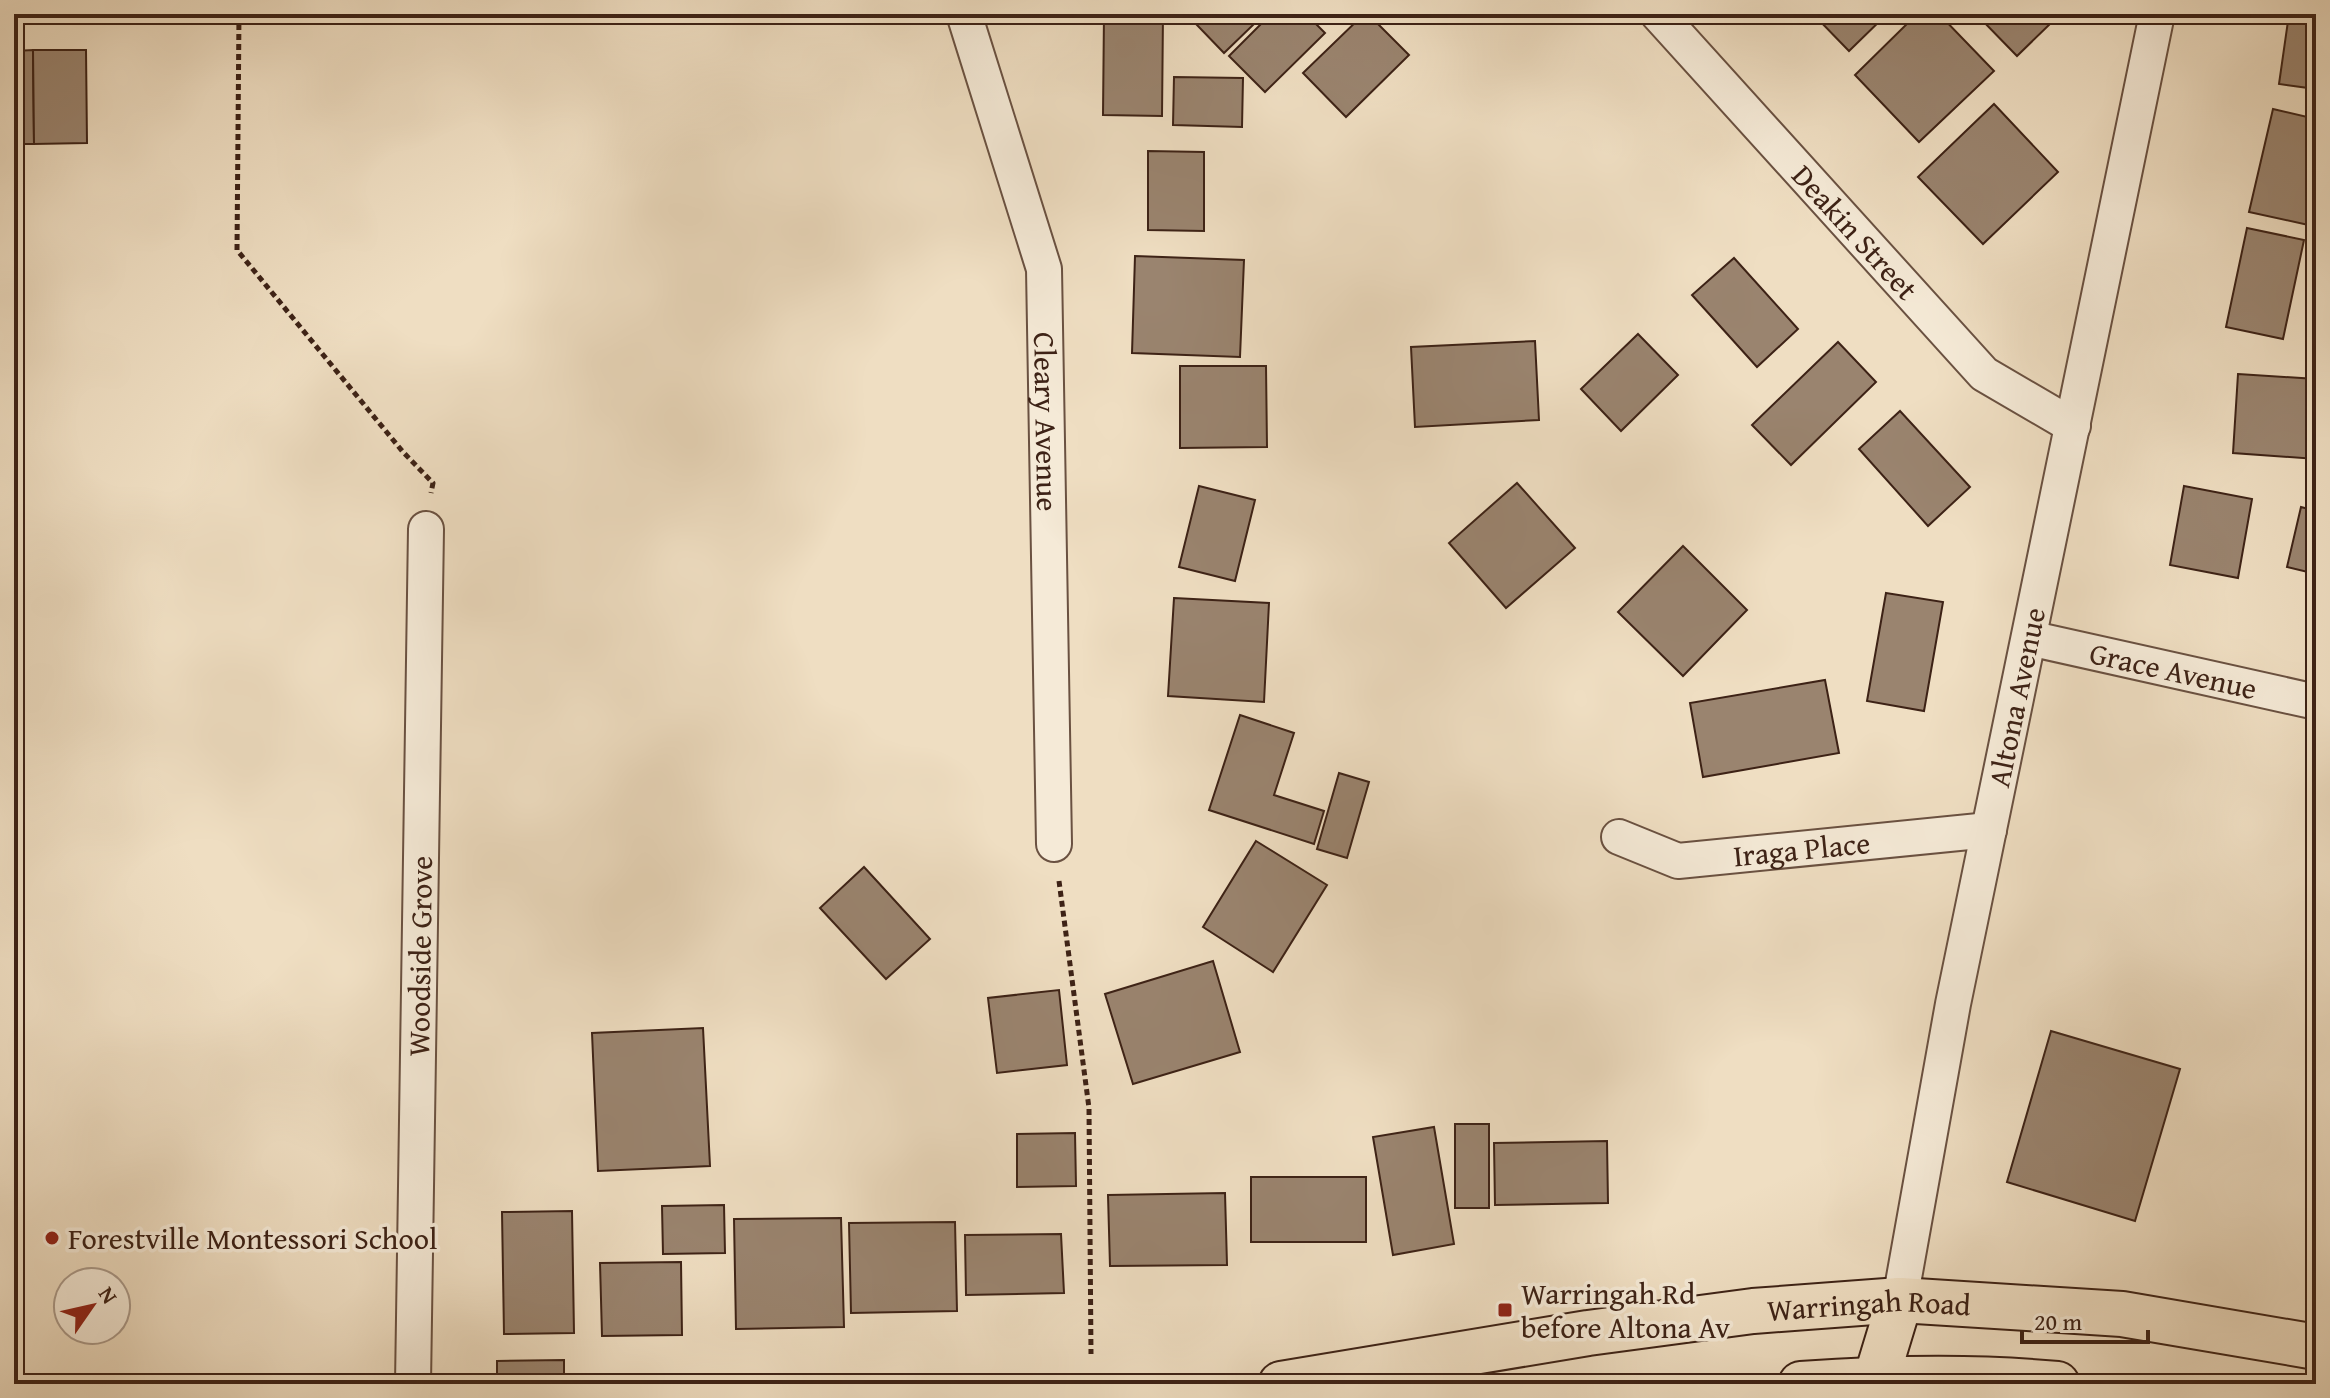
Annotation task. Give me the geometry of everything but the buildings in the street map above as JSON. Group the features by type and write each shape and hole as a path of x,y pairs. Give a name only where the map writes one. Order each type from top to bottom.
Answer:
{"highway":[{"name":"Warringah Road","path":"1281,1384 1723,1315 1900,1300 2122,1314 2316,1347"},
{"name":"Altona Avenue","path":"1876,1379 1900,1300"},
{"path":"1801,1384 1876,1379 1999,1378 2057,1384"}],"street":[{"name":"Cleary Avenue","path":"964,14 1044,269 1054,844"},
{"name":"Deakin Street","path":"1658,14 1984,374 2073,426"},
{"name":"Altona Avenue","path":"1900,1300 1953,1004 2157,14"},
{"name":"Woodside Grove","path":"413,1384 426,529"},
{"name":"Grace Avenue","path":"2029,638 2316,702"},
{"name":"Iraga Place","path":"1619,837 1678,861 1989,830"}],"path":[{"path":"239,14 237,250 403,452 433,483 426,529"},
{"path":"1054,844 1089,1108 1091,1354"}],"place":[{"name":"Forestville Montessori School","path":"52,1238"},
{"name":"Warringah Rd before Altona Av","path":"1505,1310"}]}
